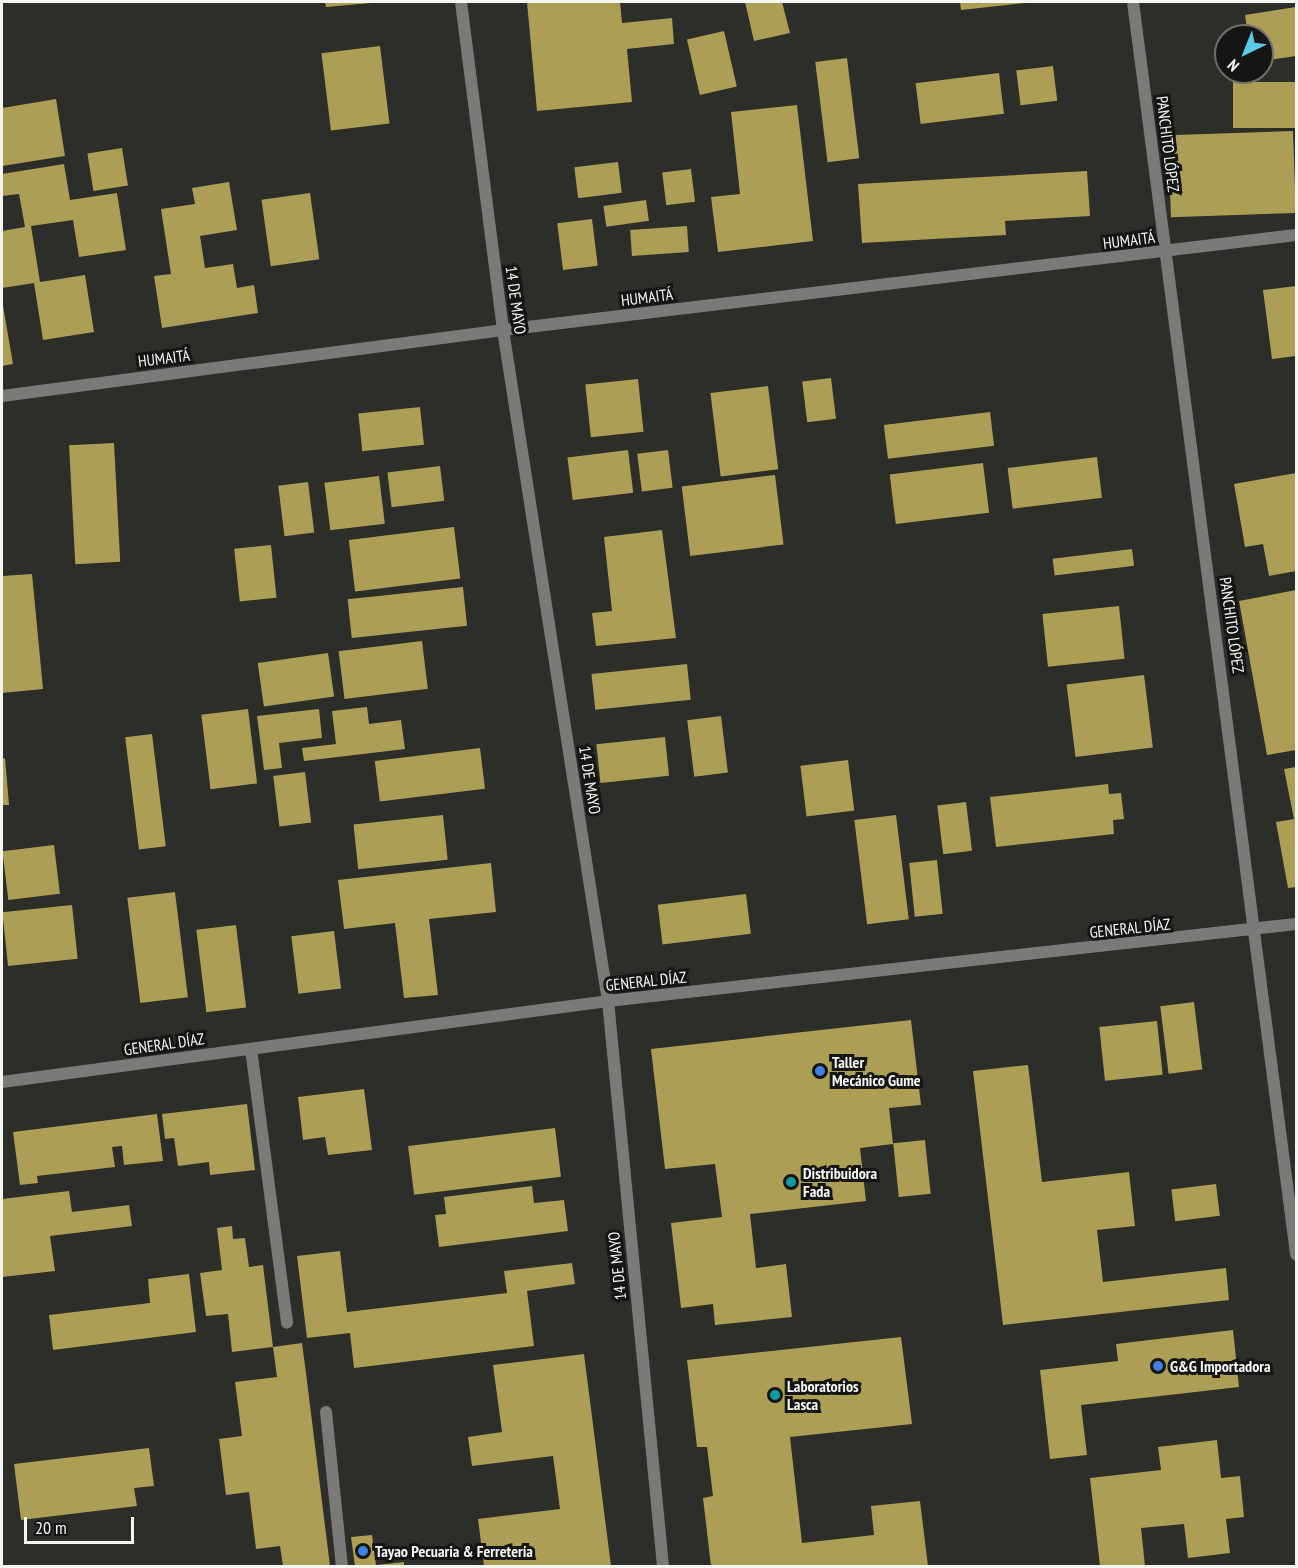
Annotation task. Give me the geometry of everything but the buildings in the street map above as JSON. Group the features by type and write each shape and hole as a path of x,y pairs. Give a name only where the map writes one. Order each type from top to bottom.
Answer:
{"street":[{"name":"14 DE MAYO","path":"461,2 503,330 608,1001 663,1566"},
{"name":"PANCHITO LÓPEZ","path":"1133,2 1256,930 1296,1254"},
{"name":"HUMAITÁ","path":"2,396 503,330 1296,235"},
{"name":"GENERAL DÍAZ","path":"2,1082 608,1001 1296,924"},
{"path":"251,1049 287,1323"},
{"path":"326,1412 342,1566"}],"place":[{"name":"Taller Mecánico Gume","path":"820,1071"},
{"name":"Distribuidora Fada","path":"791,1182"},
{"name":"G&G Importadora","path":"1158,1366"},
{"name":"Laboratorios Lasca","path":"775,1395"},
{"name":"Tayao Pecuaria & Ferretería","path":"363,1551"}]}
